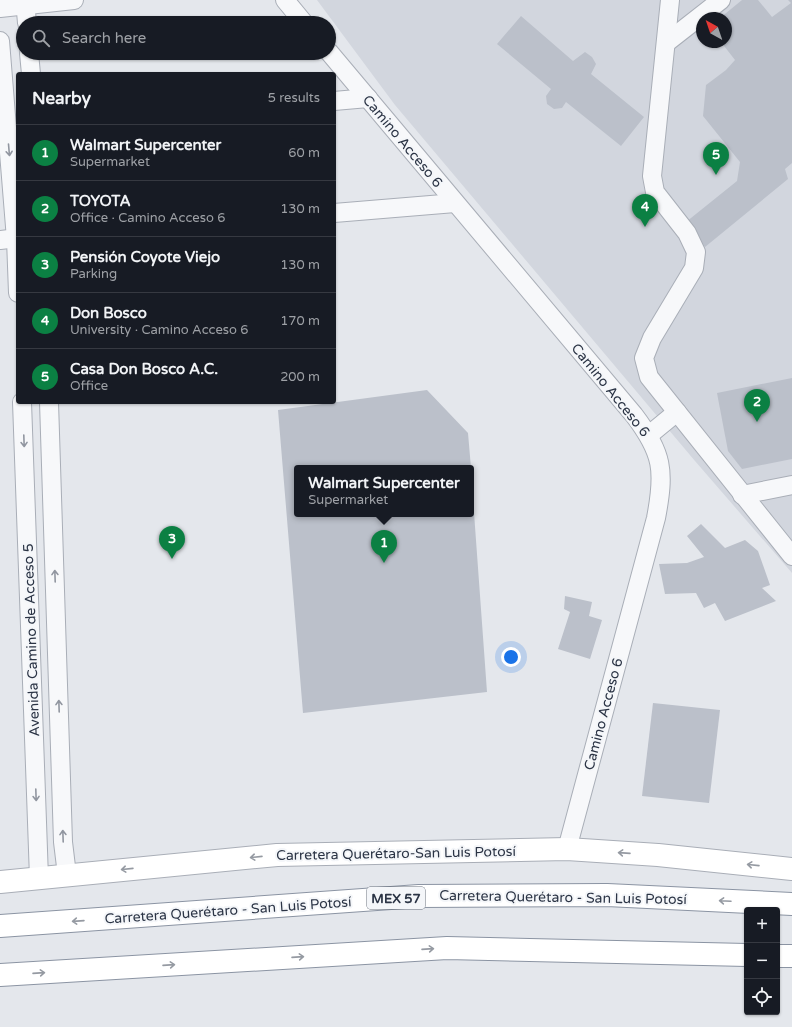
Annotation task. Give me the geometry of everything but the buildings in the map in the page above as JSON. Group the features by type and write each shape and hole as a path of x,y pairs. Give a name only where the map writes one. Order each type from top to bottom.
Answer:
{"main road":[{"name":"Carretera Querétaro-San Luis Potosí","path":"0,882 277,855 567,849 658,855 792,869"},
{"name":"Carretera Querétaro - San Luis Potosí","path":"5,925 419,896 607,895 792,904"},
{"path":"0,975 447,948 744,955"},
{"path":"780,956 792,956"}],"street":[{"path":"0,8 25,2 74,0"},
{"path":"285,0 298,16"},
{"path":"670,0 652,176 655,192 687,233 696,252 694,268 652,338 644,358 649,377 792,556"},
{"path":"666,43 721,0"},
{"path":"25,2 26,16"},
{"path":"0,41 13,130 11,239 16,278"},
{"path":"30,60 31,72"},
{"name":"Camino Acceso 6","path":"336,60 649,435 661,464 661,491 656,518 567,849"},
{"path":"336,101 368,98"},
{"path":"336,213 455,203"},
{"name":"Avenida Camino de Acceso 5","path":"22,404 39,878"},
{"name":"Avenida Camino de Acceso 5","path":"49,404 63,842 67,875"},
{"path":"649,435 677,412"},
{"path":"742,495 792,485"},
{"path":"26,507 53,510"},
{"path":"30,631 56,629"},
{"path":"35,770 61,766"}],"shaded area":[{"path":"317,0 792,0 792,573 695,461 395,105 336,26 336,16 329,16"}],"place":[{"name":"Casa Don Bosco A.C.","path":"716,175"},
{"name":"Don Bosco","path":"645,227"},
{"name":"TOYOTA","path":"757,422"},
{"name":"Pensión Coyote Viejo","path":"172,559"},
{"name":"Walmart Supercenter","path":"384,563"}]}
